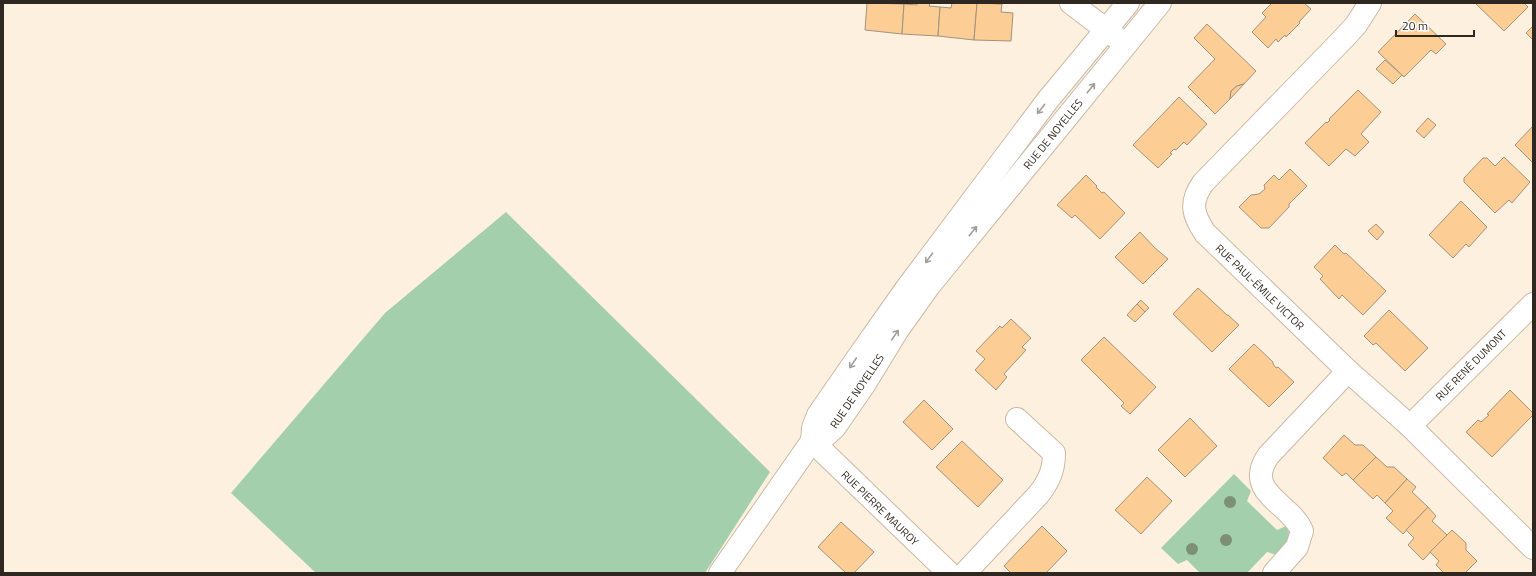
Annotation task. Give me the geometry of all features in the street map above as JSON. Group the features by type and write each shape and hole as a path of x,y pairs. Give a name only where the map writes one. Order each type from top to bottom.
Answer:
{"street":[{"path":"1071,3 1125,44"},
{"name":"RUE DE NOYELLES","path":"1128,3 1012,146 856,360 818,415 813,428 812,441 824,437 835,427 864,385 894,336 929,286 1160,3"},
{"name":"RUE PAUL-ÉMILE VICTOR","path":"1370,3 1356,25 1345,37 1203,183 1197,192 1193,211 1197,222 1205,233 1348,371 1410,426 1533,548"},
{"name":"RUE RENÉ DUMONT","path":"1410,426 1533,304"},
{"path":"1274,573 1298,547 1302,531 1295,520 1263,487 1261,480 1264,463 1348,371"},
{"path":"965,573 1039,494 1046,485 1051,474 1054,464 1054,453 1017,419"},
{"path":"720,573 812,441"},
{"name":"RUE PIERRE MAUROY","path":"812,441 837,467 949,573"}],"green space":[{"path":"506,212 770,472 705,573 316,573 231,493 385,313"},
{"path":"1234,474 1251,491 1247,501 1277,530 1286,526 1291,537 1288,543 1277,555 1267,552 1247,573 1200,573 1187,560 1178,564 1161,548"}],"building":[{"path":"867,3 904,4 902,34 865,30"},
{"path":"917,3 930,3 929,6 940,7 938,36 902,34 904,4 917,5"},
{"path":"952,3 977,3 974,40 938,36 940,7 951,8"},
{"path":"977,3 1002,4 1001,12 1013,13 1011,41 974,40"},
{"path":"1272,3 1304,3 1311,9 1286,37 1285,35 1278,42 1276,39 1268,48 1252,32 1266,17 1262,13"},
{"path":"1475,3 1524,3 1528,7 1504,31"},
{"path":"1415,14 1446,44 1436,54 1431,50 1404,77 1378,52"},
{"path":"1207,24 1256,71 1244,84 1237,86 1231,91 1230,99 1215,114 1188,87 1215,59 1194,38"},
{"path":"1533,26 1533,40 1526,33"},
{"path":"1385,60 1402,75 1393,84 1376,69"},
{"path":"1244,84 1230,99 1231,91 1237,86"},
{"path":"1358,90 1381,112 1361,134 1369,142 1355,156 1346,149 1329,166 1305,143 1326,122 1327,123 1330,120 1329,119"},
{"path":"1179,97 1207,124 1187,145 1184,142 1176,150 1174,149 1170,153 1172,154 1158,168 1133,145"},
{"path":"1428,118 1436,125 1424,138 1416,131"},
{"path":"1533,126 1533,163 1515,145"},
{"path":"1504,157 1530,182 1512,203 1509,200 1495,213 1464,182 1464,178 1483,158 1487,158 1495,166"},
{"path":"1290,169 1307,186 1289,204 1289,207 1269,228 1261,228 1239,207 1251,195 1259,194 1265,189 1264,185 1274,175 1279,180"},
{"path":"1086,175 1102,193 1104,192 1125,213 1100,239 1075,215 1072,218 1057,205"},
{"path":"1461,201 1487,227 1469,247 1466,244 1453,258 1429,235"},
{"path":"1376,224 1384,232 1377,240 1368,231"},
{"path":"1140,232 1168,259 1143,284 1115,257"},
{"path":"1335,245 1344,254 1346,253 1386,291 1363,315 1342,295 1339,299 1320,279 1323,276 1314,267"},
{"path":"1198,288 1239,325 1212,352 1173,314"},
{"path":"1141,300 1149,308 1145,312 1137,304"},
{"path":"1137,304 1145,312 1135,322 1127,315"},
{"path":"1389,310 1428,348 1405,371 1376,343 1373,345 1364,336"},
{"path":"1011,319 1031,338 1022,347 1026,350 1004,374 1007,377 996,390 975,370 985,359 976,351 1000,326 1002,328"},
{"path":"1104,337 1156,387 1130,414 1121,406 1124,403 1081,360"},
{"path":"1254,344 1273,362 1276,368 1278,367 1294,382 1269,407 1229,369"},
{"path":"1510,390 1533,413 1533,415 1492,457 1466,432 1478,420 1481,422 1489,415 1487,414"},
{"path":"924,400 953,429 932,450 903,422"},
{"path":"1190,418 1217,446 1185,477 1158,450"},
{"path":"1344,435 1355,445 1363,445 1376,457 1353,480 1346,473 1342,476 1323,458"},
{"path":"962,441 1003,480 978,507 936,467"},
{"path":"1376,457 1387,467 1394,467 1407,479 1385,503 1377,495 1373,499 1353,480"},
{"path":"1147,477 1172,501 1141,534 1115,510"},
{"path":"1407,479 1416,487 1412,492 1428,507 1403,534 1386,518 1393,511 1385,503"},
{"path":"1428,507 1436,516 1432,521 1447,535 1423,560 1408,545 1414,538 1406,530"},
{"path":"841,522 874,552 854,573 846,573 818,547"},
{"path":"1042,526 1067,551 1046,573 1011,573 1004,566"},
{"path":"1452,530 1466,543 1466,550 1477,561 1465,573 1444,573 1436,565 1439,561 1430,552"}]}
